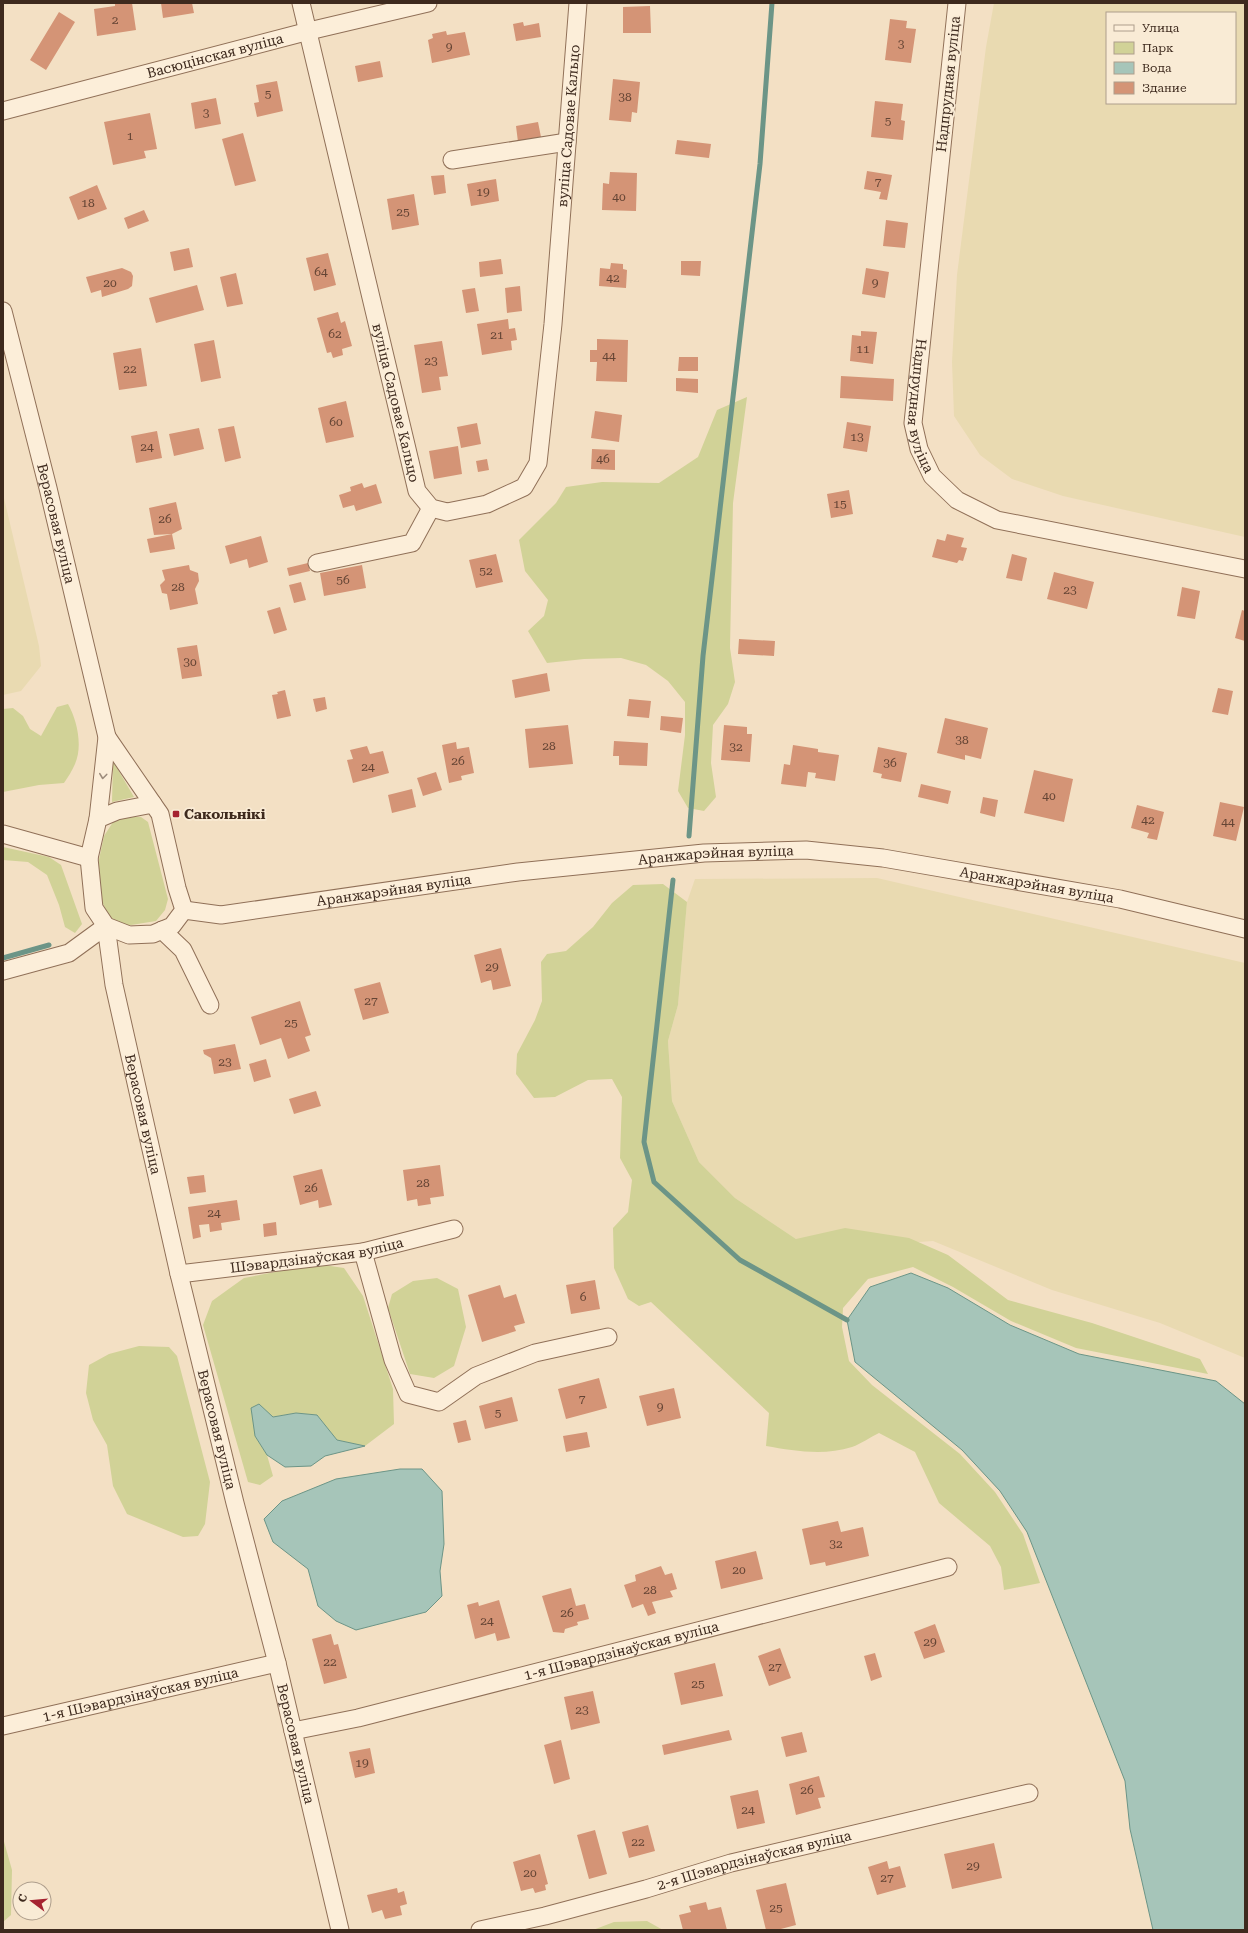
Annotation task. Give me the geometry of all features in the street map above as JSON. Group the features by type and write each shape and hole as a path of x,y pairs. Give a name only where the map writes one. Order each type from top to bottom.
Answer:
{"street":[{"name":"вуліца Садовае Кальцо","path":"301,3 309,31 417,491 431,508 448,512 488,504 524,487 538,463 553,324 578,3"},
{"name":"Васюцінская вуліца","path":"3,111 309,31 428,3"},
{"name":"Надпрудная вуліца","path":"957,3 913,423 919,449 932,476 957,500 996,520 1245,569"},
{"path":"452,160 567,142"},
{"name":"Верасовая вуліца","path":"3,311 48,488 107,737 98,819 89,858 94,908 106,926 114,985 178,1274 235,1503 277,1662 340,1930"},
{"path":"317,563 412,543 431,508"},
{"name":"Верасовая вуліца","path":"107,737 160,814 184,910"},
{"path":"98,819 117,811 152,804"},
{"path":"3,834 89,858"},
{"name":"Аранжарэйная вуліца","path":"184,910 221,915 518,872 704,853 806,850 883,858 1120,899 1245,929"},
{"path":"3,971 69,953 106,926 129,935 153,934 172,926 184,910"},
{"path":"162,930 183,950 210,1005"},
{"name":"Шэвардзінаўская вуліца","path":"178,1274 363,1252 454,1229"},
{"path":"363,1252 393,1360 408,1394 439,1402 476,1376 535,1353 608,1337"},
{"name":"1-я Шэвардзінаўская вуліца","path":"294,1731 358,1718 948,1567"},
{"name":"1-я Шэвардзінаўская вуліца","path":"3,1726 277,1662"},
{"name":"2-я Шэвардзінаўская вуліца","path":"480,1930 553,1914 646,1889 731,1863 1029,1793"}],"shaded area":[{"path":"994,3 1245,3 1245,537 1063,496 1012,479 980,455 954,416 952,362 957,275 986,47"},
{"path":"3,494 39,646 41,666 21,691 3,695"},
{"path":"877,878 1245,963 1245,1358 1160,1323 1052,1290 933,1241 878,1245 796,1239 735,1198 699,1162 672,1101 668,1041 678,1005 687,902 695,879"}],"green space":[{"path":"747,397 733,503 730,648 735,682 728,704 713,725 711,763 716,797 704,811 688,808 678,791 685,735 685,702 668,681 646,665 621,658 584,659 547,663 528,631 544,616 548,600 525,571 519,540 556,503 566,487 602,482 659,483 698,457 717,410"},
{"path":"68,704 78,733 79,749 75,764 64,783 39,785 3,792 3,709 13,708 23,716 30,729 41,736 57,707"},
{"path":"113,761 134,797 112,802"},
{"path":"126,817 141,817 148,822 168,899 165,910 156,921 125,926 111,919 102,902 98,864 104,836 113,822"},
{"path":"3,847 49,857 61,865 82,924 75,933 65,927 59,905 47,875 28,862 3,860"},
{"path":"663,884 687,902 678,1005 668,1041 672,1101 699,1162 735,1198 796,1239 845,1228 909,1238 948,1255 1008,1300 1092,1323 1200,1359 1208,1374 1076,1348 1011,1321 953,1287 913,1267 868,1279 843,1308 842,1327 849,1361 872,1385 960,1454 995,1492 1023,1534 1040,1583 1004,1590 1001,1567 990,1546 939,1503 915,1452 879,1433 859,1444 841,1450 809,1452 766,1446 769,1413 651,1302 639,1306 628,1299 614,1268 613,1228 628,1212 632,1180 620,1158 622,1097 612,1079 588,1080 555,1097 534,1098 516,1074 517,1054 535,1020 542,1001 541,962 547,954 566,951 593,927 612,903 633,885"},
{"path":"317,1264 344,1268 363,1296 393,1389 394,1424 365,1446 337,1440 317,1415 296,1413 272,1417 255,1436 267,1455 273,1476 260,1485 248,1482 203,1325 212,1301 244,1278"},
{"path":"437,1278 458,1289 466,1327 454,1366 434,1378 410,1374 388,1308 392,1294 413,1281"},
{"path":"139,1346 169,1347 177,1356 210,1482 205,1524 198,1536 183,1537 127,1514 113,1486 107,1445 93,1420 86,1393 89,1365 109,1354"},
{"path":"3,1838 12,1870 11,1915 3,1922"},
{"path":"647,1921 663,1930 593,1930 614,1922"}],"water":[{"path":"911,1273 948,1288 1010,1325 1079,1354 1216,1381 1245,1404 1245,1930 1153,1930 1130,1829 1125,1781 1027,1532 1000,1491 962,1450 855,1362 847,1320 870,1287"},
{"path":"259,1404 273,1417 296,1413 317,1415 337,1440 365,1446 325,1456 311,1466 285,1467 267,1455 255,1436 251,1408"},
{"path":"400,1469 422,1469 442,1491 444,1544 440,1571 442,1596 426,1612 356,1630 336,1621 318,1606 308,1569 273,1542 264,1519 282,1501 336,1479"}],"building":[{"path":"115,3 132,3 136,30 97,36 94,9 115,6"},
{"path":"161,3 192,3 194,13 163,18"},
{"path":"650,6 651,33 623,33 623,7"},
{"path":"59,12 75,22 46,70 30,60"},
{"path":"890,19 907,21 906,28 916,29 911,63 885,60"},
{"path":"523,22 524,26 539,23 541,37 516,41 513,24"},
{"path":"446,31 447,35 465,32 470,55 432,63 428,40 433,38 432,34"},
{"path":"380,61 383,77 358,82 355,66"},
{"path":"613,79 640,82 637,113 632,112 631,122 609,120"},
{"path":"277,81 283,111 257,117 254,103 259,102 256,85"},
{"path":"216,98 221,124 195,129 191,103"},
{"path":"875,101 903,104 901,120 905,121 903,140 871,137"},
{"path":"150,113 157,149 144,151 146,158 113,165 104,122"},
{"path":"538,122 541,137 518,142 516,126"},
{"path":"243,133 256,181 235,186 222,139"},
{"path":"677,140 711,144 709,158 675,154"},
{"path":"867,171 892,175 887,200 879,199 881,192 864,189"},
{"path":"610,172 637,173 636,211 602,210 603,183 609,184"},
{"path":"444,175 446,193 434,195 431,176"},
{"path":"496,179 499,201 471,206 467,184"},
{"path":"97,185 107,209 78,220 69,197"},
{"path":"414,194 419,225 392,230 387,199"},
{"path":"144,210 149,221 128,229 124,218"},
{"path":"886,220 908,223 905,248 883,246"},
{"path":"189,248 193,267 174,271 170,252"},
{"path":"328,253 336,285 314,291 306,258"},
{"path":"501,259 503,274 480,277 479,262"},
{"path":"681,261 701,261 700,276 681,275"},
{"path":"611,263 623,264 623,269 627,270 626,288 599,286 600,268 610,269"},
{"path":"122,268 131,272 133,276 132,286 128,289 102,297 101,290 91,293 86,277"},
{"path":"866,268 889,272 885,298 862,294"},
{"path":"236,273 243,304 227,307 220,277"},
{"path":"197,285 204,310 156,323 149,298"},
{"path":"520,286 522,311 507,313 505,288"},
{"path":"475,288 479,311 466,313 462,290"},
{"path":"338,312 341,323 345,321 352,346 342,349 343,355 333,358 331,352 327,353 317,318"},
{"path":"508,319 509,329 515,328 517,340 511,341 512,350 482,355 477,324"},
{"path":"861,331 877,332 873,364 850,361 852,335 861,336"},
{"path":"597,339 628,340 627,382 596,381 597,362 590,362 590,350 597,350"},
{"path":"214,340 221,378 201,382 194,344"},
{"path":"442,341 448,376 439,377 441,390 422,393 414,345"},
{"path":"141,348 147,386 119,390 113,353"},
{"path":"679,357 698,357 698,371 678,371"},
{"path":"841,376 894,379 893,401 840,398"},
{"path":"676,378 698,379 698,393 676,391"},
{"path":"346,401 354,437 326,443 318,408"},
{"path":"595,411 622,415 619,442 591,438"},
{"path":"847,422 871,426 867,452 843,448"},
{"path":"477,423 481,444 461,448 457,427"},
{"path":"234,426 241,458 225,462 218,429"},
{"path":"199,428 204,449 174,456 169,434"},
{"path":"157,431 162,458 136,463 131,436"},
{"path":"458,446 462,474 434,479 429,451"},
{"path":"592,449 615,450 615,470 591,469"},
{"path":"487,459 489,470 478,472 476,461"},
{"path":"362,483 364,488 376,484 382,503 356,511 354,505 343,508 339,495 351,491 350,487"},
{"path":"849,490 853,514 831,518 827,494"},
{"path":"176,502 182,529 172,534 154,535 149,508"},
{"path":"172,534 175,549 150,553 147,539"},
{"path":"947,534 964,538 961,547 967,548 963,561 959,560 957,563 932,557 937,539 945,541"},
{"path":"261,536 268,562 249,568 247,559 230,564 225,546"},
{"path":"496,554 503,582 476,588 469,560"},
{"path":"1012,554 1027,558 1022,581 1006,578"},
{"path":"308,563 310,571 289,576 287,568"},
{"path":"189,565 190,570 198,573 199,581 195,589 198,604 170,610 167,594 162,593 160,585 165,580 162,570"},
{"path":"362,565 366,588 324,596 320,573"},
{"path":"1054,572 1094,582 1087,609 1047,599"},
{"path":"301,582 306,600 294,603 289,585"},
{"path":"1182,587 1200,591 1195,619 1177,616"},
{"path":"280,607 287,630 274,634 267,611"},
{"path":"1242,610 1245,611 1245,641 1235,638"},
{"path":"739,639 775,641 774,656 738,654"},
{"path":"197,645 202,676 182,679 177,648"},
{"path":"547,673 550,691 515,698 512,680"},
{"path":"1218,688 1233,691 1228,715 1212,712"},
{"path":"285,690 291,716 277,719 272,695 278,694 277,692"},
{"path":"325,697 327,709 316,712 313,699"},
{"path":"629,699 651,701 649,718 627,716"},
{"path":"661,716 683,718 681,733 660,730"},
{"path":"945,718 988,728 981,759 965,755 965,760 937,753"},
{"path":"568,725 573,764 529,768 525,729"},
{"path":"724,725 747,727 747,734 752,734 750,762 721,760"},
{"path":"614,741 648,743 647,766 619,765 619,756 613,756"},
{"path":"456,742 457,749 469,747 474,773 461,776 462,780 449,783 442,745"},
{"path":"793,745 818,749 818,752 839,755 835,781 815,778 816,773 808,772 806,787 781,784 784,764 790,765"},
{"path":"367,746 370,754 383,751 389,773 353,783 347,760 353,759 350,750"},
{"path":"878,747 907,753 901,782 881,778 882,774 873,772"},
{"path":"1034,770 1073,779 1064,822 1024,813"},
{"path":"436,772 442,790 423,796 417,778"},
{"path":"921,784 951,791 948,804 918,797"},
{"path":"412,789 416,807 392,813 388,795"},
{"path":"983,797 998,800 995,817 980,813"},
{"path":"1220,802 1244,807 1236,841 1213,836"},
{"path":"1137,805 1164,812 1157,840 1147,838 1149,833 1131,828"},
{"path":"501,948 511,986 493,990 491,980 481,983 474,955"},
{"path":"380,982 389,1013 363,1020 354,989"},
{"path":"300,1001 311,1035 305,1037 310,1051 288,1059 281,1038 260,1045 251,1017"},
{"path":"235,1044 241,1069 214,1074 211,1058 204,1054 203,1050"},
{"path":"266,1059 271,1077 254,1082 249,1064"},
{"path":"316,1091 321,1106 294,1114 289,1099"},
{"path":"440,1165 444,1196 430,1198 431,1204 418,1206 417,1199 407,1201 403,1170"},
{"path":"322,1169 332,1205 319,1208 318,1200 300,1205 293,1176"},
{"path":"204,1175 206,1192 190,1194 187,1177"},
{"path":"237,1200 240,1220 221,1223 222,1230 210,1232 209,1224 199,1225 201,1237 193,1239 188,1207"},
{"path":"276,1222 277,1235 264,1237 263,1224"},
{"path":"595,1280 600,1309 571,1314 566,1285"},
{"path":"500,1285 504,1298 516,1294 525,1323 514,1326 516,1331 482,1342 468,1295"},
{"path":"599,1378 607,1408 566,1419 558,1389"},
{"path":"674,1388 681,1418 647,1426 639,1396"},
{"path":"512,1397 518,1421 485,1429 479,1406"},
{"path":"466,1420 471,1440 458,1443 453,1423"},
{"path":"587,1432 590,1447 566,1452 563,1436"},
{"path":"838,1521 841,1532 863,1527 869,1556 826,1566 825,1562 810,1565 802,1529"},
{"path":"756,1551 763,1579 721,1589 715,1561"},
{"path":"661,1566 665,1575 672,1573 677,1589 670,1591 673,1597 652,1602 656,1613 648,1616 643,1604 632,1608 624,1585 636,1581 635,1575"},
{"path":"571,1588 576,1606 585,1604 589,1619 577,1622 578,1625 565,1629 564,1633 553,1632 542,1596"},
{"path":"499,1600 510,1638 497,1641 495,1633 475,1639 467,1605 478,1602 479,1606"},
{"path":"935,1624 945,1652 924,1659 914,1632"},
{"path":"331,1634 334,1645 338,1644 347,1678 324,1684 312,1639"},
{"path":"780,1648 791,1678 769,1686 758,1656"},
{"path":"875,1653 882,1677 871,1681 864,1656"},
{"path":"715,1663 723,1696 681,1705 674,1673"},
{"path":"593,1691 600,1723 571,1730 564,1697"},
{"path":"729,1730 732,1740 664,1755 662,1745"},
{"path":"802,1732 807,1752 786,1757 781,1737"},
{"path":"561,1740 570,1779 554,1784 544,1745"},
{"path":"370,1748 375,1773 355,1778 349,1752"},
{"path":"819,1776 825,1797 818,1798 821,1808 796,1815 789,1784"},
{"path":"758,1790 765,1823 737,1829 730,1796"},
{"path":"648,1825 655,1851 629,1858 622,1832"},
{"path":"595,1830 607,1874 589,1879 577,1835"},
{"path":"994,1843 1002,1878 952,1889 944,1854"},
{"path":"540,1854 548,1884 545,1885 546,1890 535,1893 533,1888 521,1891 513,1862"},
{"path":"887,1861 889,1869 900,1866 906,1887 877,1895 868,1867"},
{"path":"786,1883 796,1925 777,1930 766,1930 756,1890"},
{"path":"397,1888 398,1893 404,1891 407,1904 400,1906 402,1915 385,1919 382,1910 372,1913 367,1895"},
{"path":"706,1902 708,1910 721,1907 727,1930 683,1930 679,1915 691,1912 689,1906"}],"waterway":[{"path":"689,836 703,656 760,164 772,3"},
{"path":"673,880 644,1142 654,1182 740,1260 847,1320"},
{"path":"3,958 49,945"}],"place":[{"name":"Сакольнікі","path":"176,814"}]}
